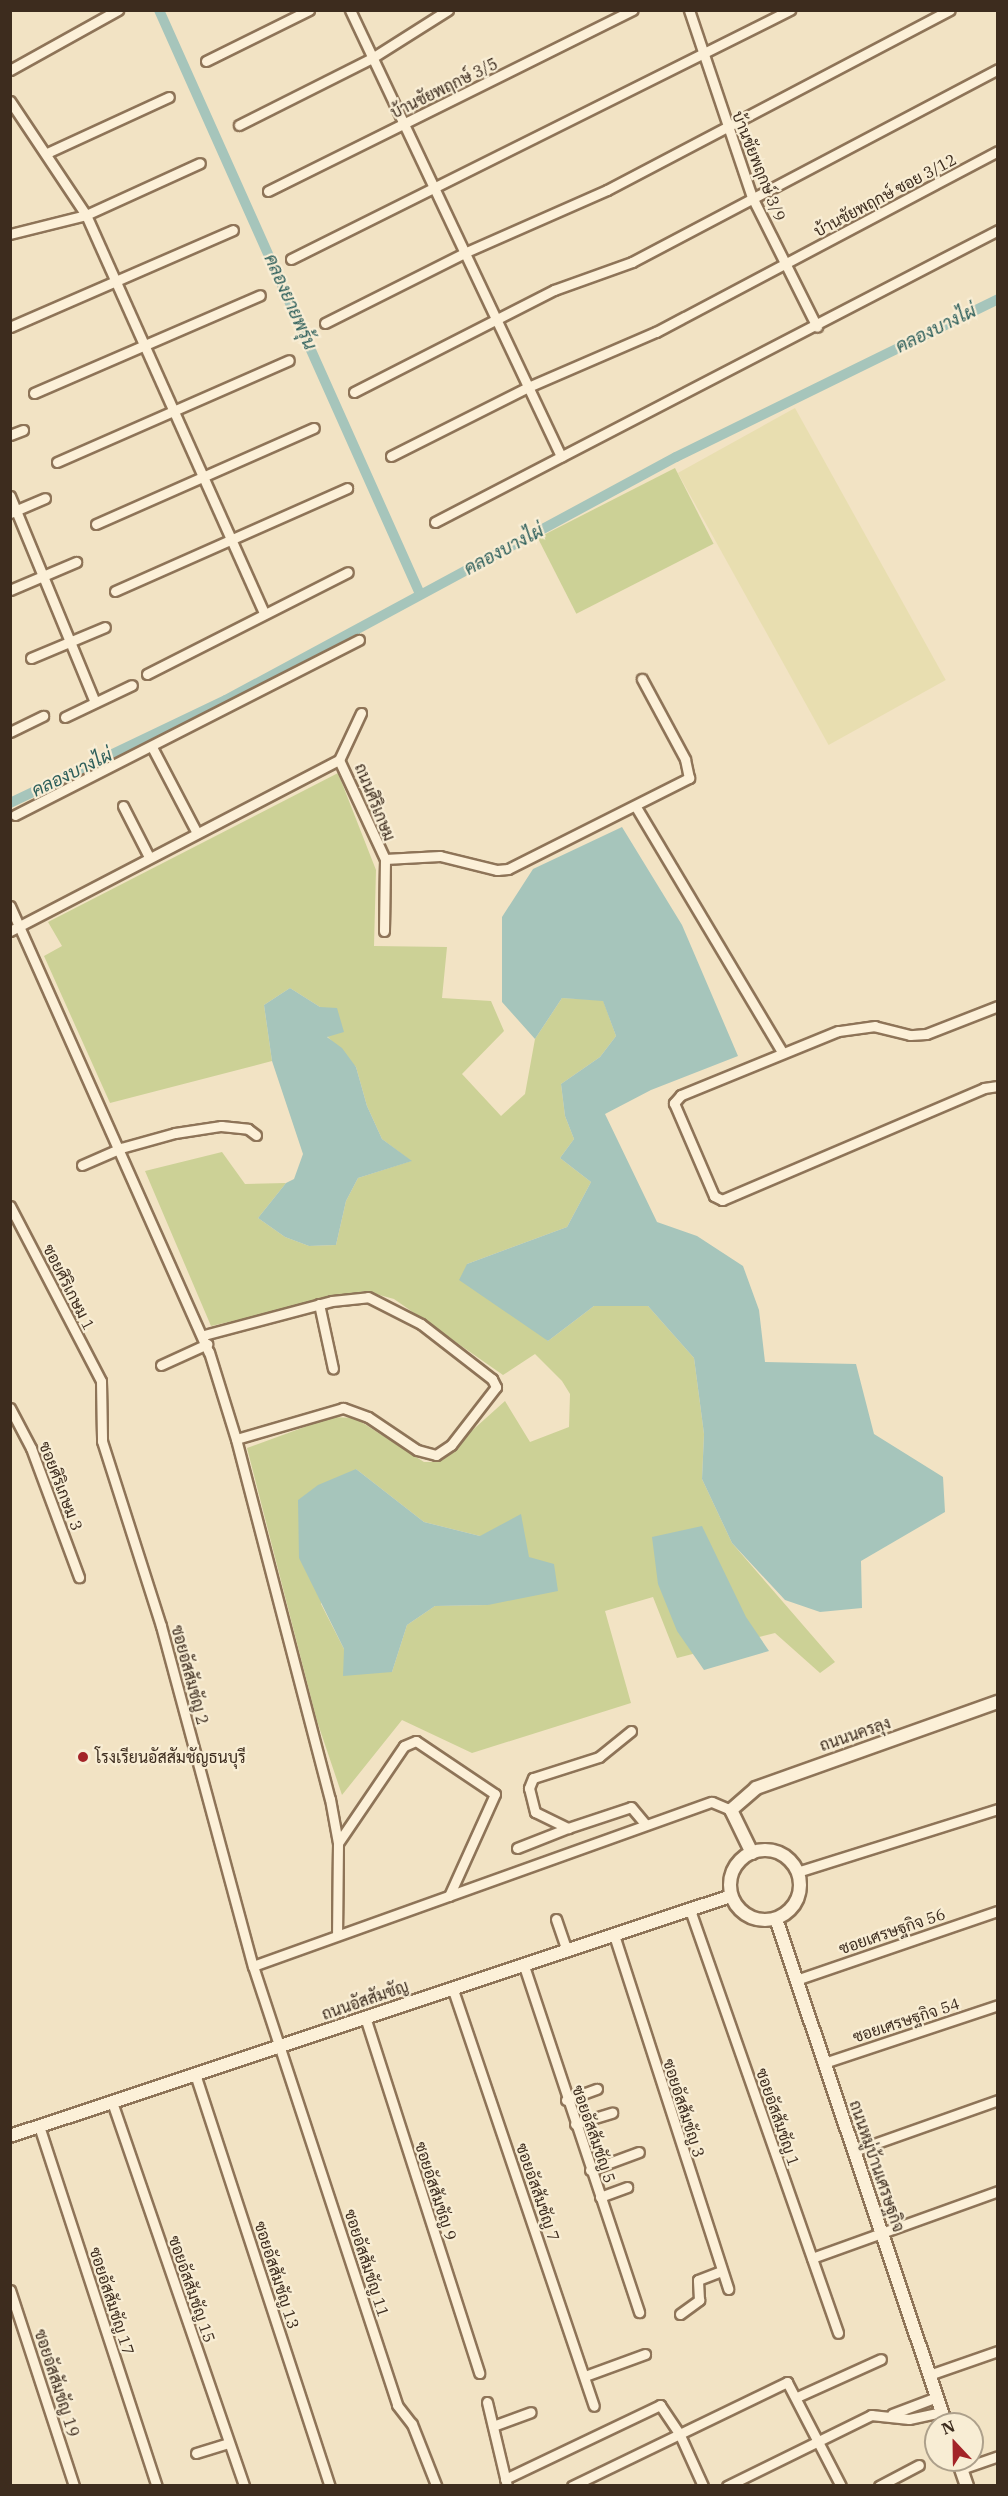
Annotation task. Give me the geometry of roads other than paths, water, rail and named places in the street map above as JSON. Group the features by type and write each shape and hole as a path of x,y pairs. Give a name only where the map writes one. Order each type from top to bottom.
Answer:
{"street":[{"path":"10,70 118,10"},
{"path":"206,61 309,10"},
{"path":"350,10 561,457"},
{"path":"239,125 372,58 448,10"},
{"name":"บ้านชัยพฤกษ์ 3/5","path":"268,191 633,10"},
{"name":"บ้านชัยพฤกษ์ 3/9","path":"689,10 752,197 817,327"},
{"path":"291,259 704,56 790,10"},
{"path":"325,323 464,253 607,190 950,10"},
{"path":"354,392 554,290 632,262 752,197 891,129 998,69"},
{"path":"47,153 169,98"},
{"path":"10,101 47,153 86,215 176,410 264,612"},
{"name":"บ้านชัยพฤกษ์ ซอย 3/12","path":"391,456 528,387 656,332 998,151"},
{"path":"10,234 86,215 200,164"},
{"path":"10,327 233,230"},
{"path":"435,522 817,327 998,230"},
{"path":"34,393 260,295"},
{"path":"57,462 289,360"},
{"path":"96,524 314,428"},
{"path":"10,435 22,430"},
{"path":"115,591 347,488"},
{"path":"10,496 14,512 95,702"},
{"path":"14,512 45,498"},
{"path":"10,590 76,562"},
{"path":"147,674 264,612 348,572"},
{"path":"31,658 105,627"},
{"path":"15,815 359,640"},
{"name":"ถนนศิริเกษม","path":"15,928 339,760 385,858 440,856 497,870 508,869 636,807 689,778 689,770 642,679"},
{"path":"65,717 132,685"},
{"path":"339,760 361,713"},
{"path":"10,732 43,716"},
{"path":"152,747 197,833"},
{"path":"123,806 149,857"},
{"path":"636,807 782,1052"},
{"path":"384,931 385,858"},
{"path":"10,906 15,928 121,1148 205,1340 236,1439 330,1799 338,1844 337,1935"},
{"path":"998,1006 926,1034 910,1035 863,1026 782,1052 681,1095 674,1103 717,1199 780,1177 984,1088 998,1086"},
{"path":"82,1165 121,1148 175,1133 221,1126 248,1129 256,1135"},
{"name":"ซอยศิริเกษม 1","path":"10,1206 101,1381"},
{"path":"161,1365 205,1340 319,1304 355,1296 379,1300 448,1344 492,1379 495,1391 451,1445 436,1455 417,1450 368,1417 343,1408 236,1439"},
{"path":"319,1304 333,1369"},
{"name":"ซอยอัสสัมชัญ 2","path":"101,1381 105,1404 102,1441 161,1626 253,1966 280,2046"},
{"name":"ซอยศิริเกษม 3","path":"10,1408 35,1457 79,1577"},
{"name":"ถนนนครลุง","path":"731,1810 767,1782 998,1702"},
{"path":"568,1828 535,1812 529,1782 590,1762 631,1731"},
{"path":"338,1844 404,1746 416,1741 495,1794 449,1896"},
{"path":"253,1966 712,1802 731,1810 752,1852"},
{"path":"518,1848 631,1807 646,1825"},
{"path":"797,1872 998,1809"},
{"path":"767,1850 780,1853 797,1872 800,1886 796,1901 776,1919 759,1920 746,1915 731,1896 734,1868 752,1852 767,1850"},
{"name":"ถนนอัสสัมชัญ","path":"10,2136 731,1896"},
{"name":"ซอยอัสสัมชัญ 1","path":"690,1910 838,2333"},
{"name":"ซอยเศรษฐกิจ 56","path":"796,1980 998,1911"},
{"path":"556,1919 567,1951"},
{"name":"ถนนหมู่บ้านเศรษฐกิจ","path":"776,1919 942,2412"},
{"name":"ซอยอัสสัมชัญ 3","path":"614,1935 728,2289"},
{"name":"ซอยอัสสัมชัญ 5","path":"524,1966 566,2100 639,2312"},
{"name":"ซอยอัสสัมชัญ 7","path":"453,1987 594,2406"},
{"name":"ซอยเศรษฐกิจ 54","path":"824,2063 998,2005"},
{"name":"ซอยอัสสัมชัญ 9","path":"365,2017 479,2373"},
{"name":"ซอยอัสสัมชัญ 11","path":"280,2046 397,2405 412,2424 436,2485"},
{"name":"ซอยอัสสัมชัญ 13","path":"195,2074 330,2486"},
{"path":"566,2100 597,2089"},
{"path":"854,2151 998,2100"},
{"name":"ซอยอัสสัมชัญ 15","path":"112,2102 244,2486"},
{"path":"575,2124 612,2113"},
{"name":"ซอยอัสสัมชัญ 17","path":"39,2126 157,2486"},
{"path":"590,2170 639,2152"},
{"path":"600,2197 627,2187"},
{"path":"812,2258 998,2191"},
{"path":"680,2314 699,2300 698,2280 721,2271"},
{"name":"ซอยอัสสัมชัญ 19","path":"10,2290 74,2486"},
{"path":"929,2375 998,2351"},
{"path":"585,2376 645,2354"},
{"path":"796,2397 881,2359"},
{"path":"572,2486 782,2382 791,2385 841,2486"},
{"path":"727,2486 871,2415 892,2414 937,2397"},
{"path":"488,2402 506,2482 654,2405 664,2409 679,2433 703,2486"},
{"path":"493,2426 531,2412"},
{"path":"892,2414 909,2419 924,2419"},
{"path":"196,2453 228,2443"},
{"path":"879,2486 919,2465"}],"water":[{"path":"622,827 682,925 738,1056 651,1090 605,1114 657,1222 697,1236 743,1266 759,1310 765,1362 856,1364 874,1434 943,1477 945,1512 861,1561 862,1608 820,1612 785,1600 732,1543 702,1479 704,1434 694,1358 648,1306 594,1306 548,1341 459,1280 467,1264 567,1227 591,1182 560,1158 574,1139 565,1116 561,1084 600,1057 616,1036 603,1001 562,998 535,1039 502,1002 502,917 533,869"},
{"path":"290,988 320,1007 337,1008 344,1032 327,1037 342,1048 356,1067 367,1106 382,1139 412,1161 358,1178 346,1201 336,1245 309,1246 285,1237 258,1218 286,1183 294,1179 303,1154 272,1061 264,1005"},
{"path":"356,1469 424,1522 480,1536 521,1514 529,1557 554,1564 558,1591 488,1605 435,1606 407,1625 392,1672 343,1676 344,1649 299,1558 298,1500 318,1485"},
{"path":"702,1526 746,1617 769,1651 704,1670 677,1631 658,1584 652,1537"}],"waterway":[{"name":"คลองยายพรุ้น","path":"159,10 420,594"},
{"name":"คลองบางไผ่","path":"10,803 226,700 676,457 998,299"}],"place":[{"name":"โรงเรียนอัสสัมชัญธนบุรี","path":"83,1757"}]}
